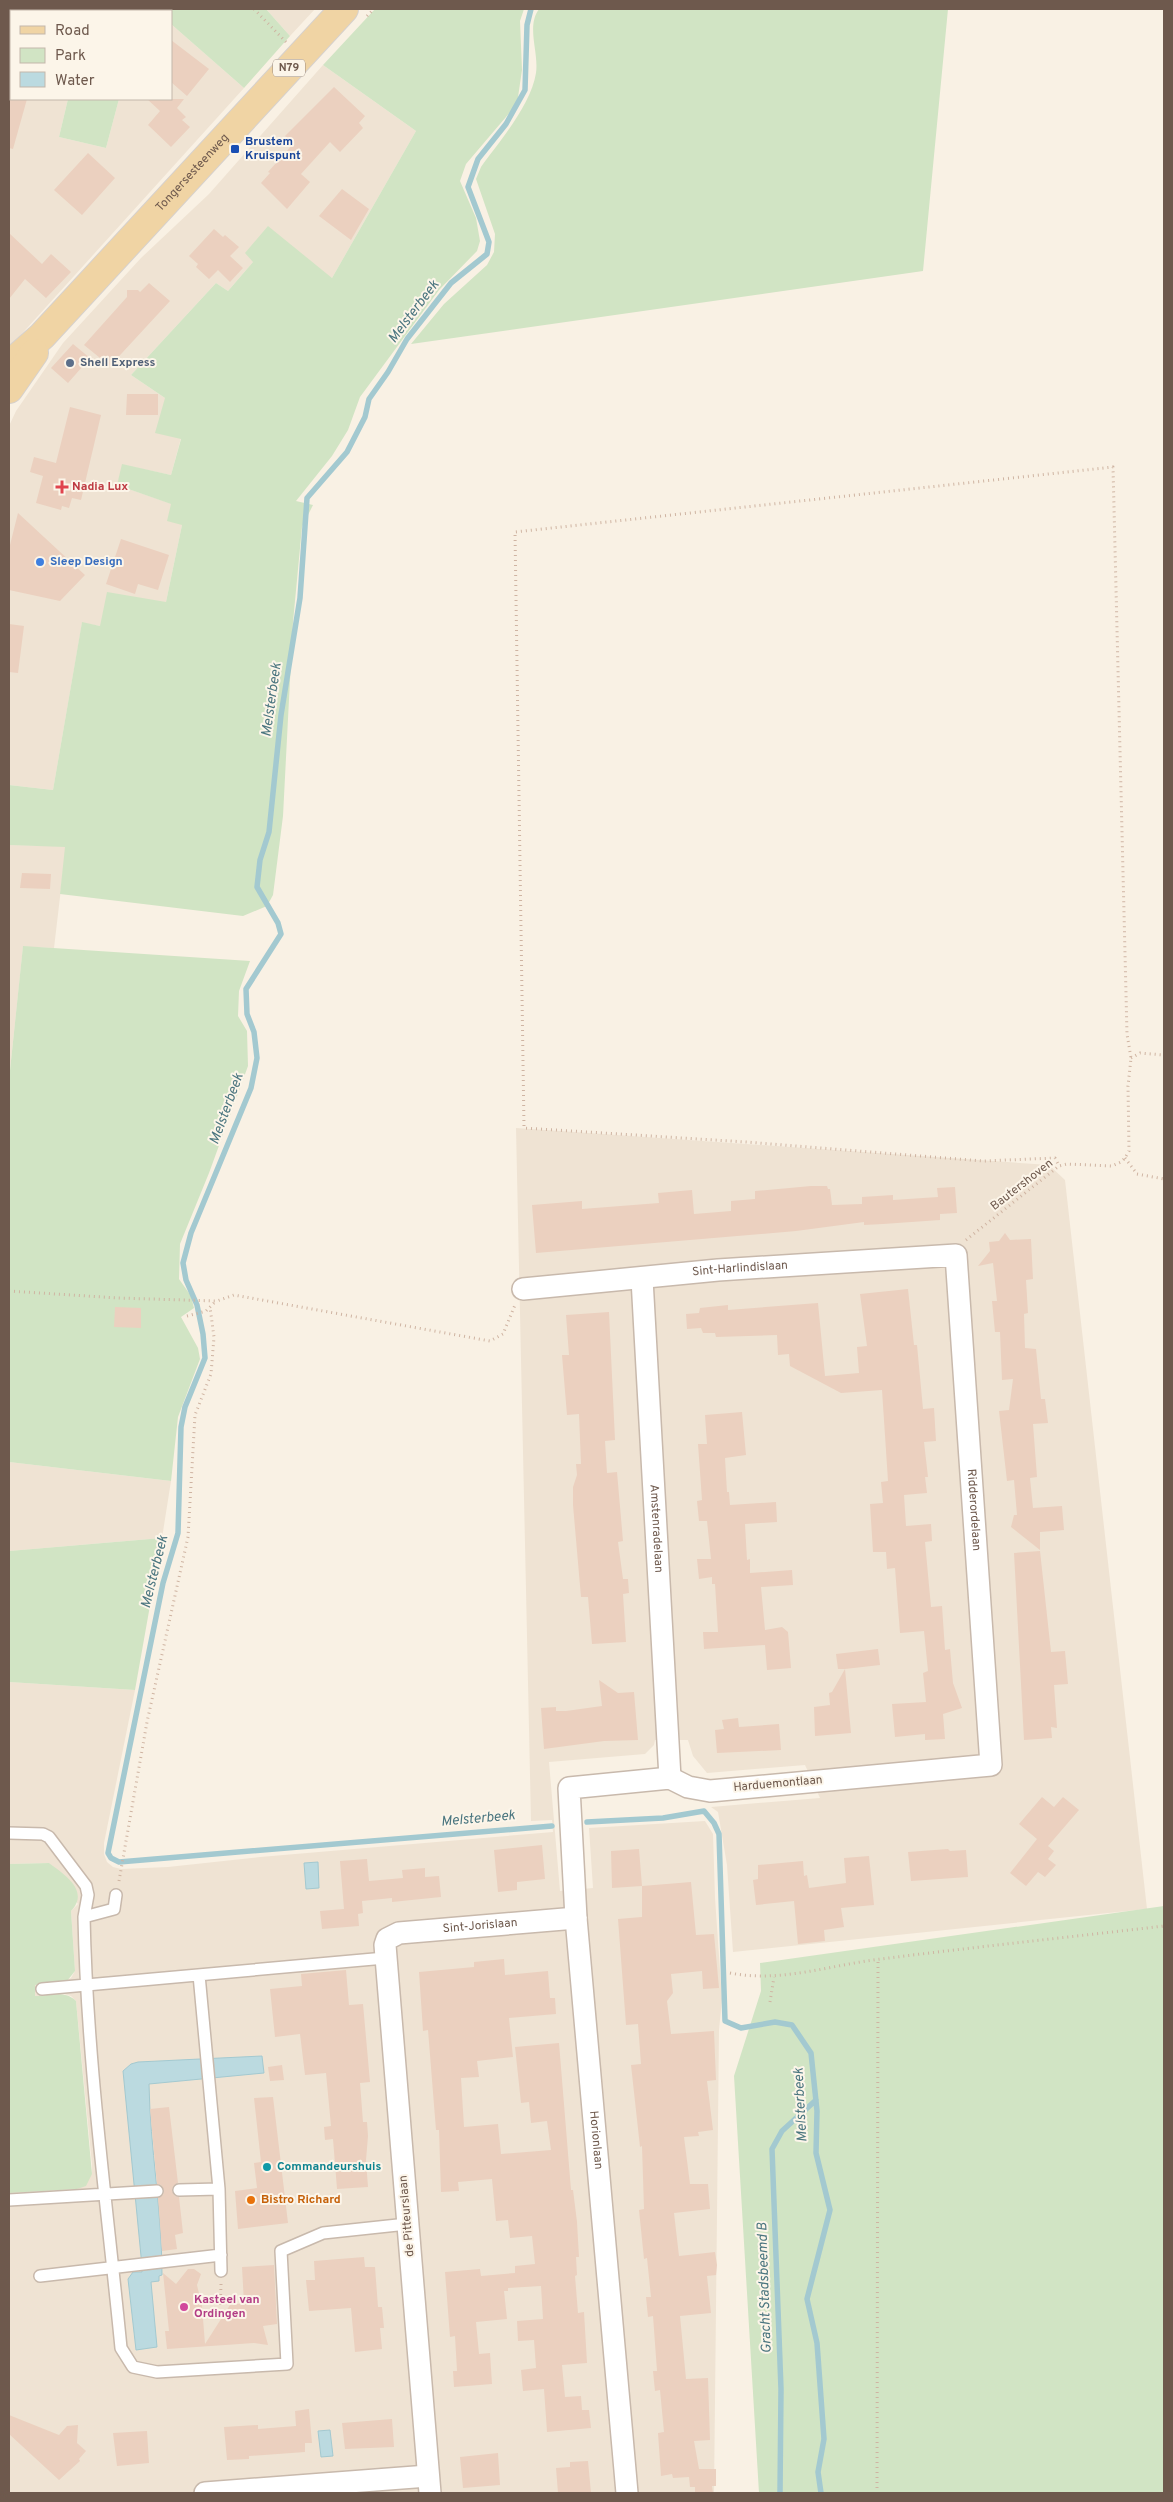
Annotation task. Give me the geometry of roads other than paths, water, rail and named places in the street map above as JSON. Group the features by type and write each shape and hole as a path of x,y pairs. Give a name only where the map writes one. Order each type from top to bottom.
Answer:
{"main road":[{"name":"Tongersesteenweg","path":"9,365 42,336 344,9"},
{"name":"Tongersesteenweg","path":"9,389 33,355 42,336"}],"street":[{"name":"Sint-Harlindislaan","path":"523,1290 718,1270 956,1255"},
{"name":"Ridderordelaan","path":"956,1255 991,1765"},
{"name":"Amstenradelaan","path":"642,1279 670,1778"},
{"name":"Harduemontlaan","path":"569,1788 670,1778 688,1787 710,1791 991,1765"},
{"name":"Horionlaan","path":"569,1788 576,1918 627,2493"},
{"name":"Sint-Jorislaan","path":"386,1948 399,1933 576,1918"},
{"name":"de Pitteurslaan","path":"386,1948 429,2485"},
{"path":"205,2493 429,2485"}],"lane":[{"path":"9,1833 43,1834 49,1837 86,1886 88,1895 84,1917 85,1985 104,2195 121,2348 133,2367 157,2372 287,2364 281,2251 323,2233 407,2224"},
{"path":"84,1917 114,1909 116,1894"},
{"path":"42,1988 199,1975 386,1948"},
{"path":"199,1975 219,2189 221,2271"},
{"path":"179,2190 219,2189"},
{"path":"9,2200 158,2191"},
{"path":"40,2276 221,2254"}],"water":[{"path":"318,1862 319,1888 306,1889 304,1863"},
{"path":"262,2056 264,2073 149,2084 162,2275 159,2276 159,2281 151,2282 157,2347 136,2350 128,2279 133,2272 142,2272 123,2071 131,2064 138,2062"},
{"path":"330,2430 333,2456 321,2457 318,2431"}],"waterway":[{"name":"Melsterbeek","path":"531,9 527,25 525,90 506,124 478,159 468,187 489,242 487,254 451,283 407,339 388,372 369,399 365,417 347,452 307,498 300,598 281,715 269,832 260,860 257,887 278,923 281,934 246,989 247,1014 254,1032 257,1058 251,1088 191,1233 183,1263 186,1280 197,1305 203,1334 205,1358 185,1407 181,1427 178,1533 163,1583 108,1853 111,1858 119,1862 552,1826"},
{"name":"Melsterbeek","path":"587,1822 663,1818 704,1811 714,1823 719,1834 725,2021 741,2028 775,2022 792,2025 811,2053 817,2111 816,2153 830,2210 807,2299 817,2343 824,2439 818,2472 821,2493"},
{"name":"Gracht Stadsbeemd B","path":"780,2493 781,2389 772,2149 782,2131 816,2100"}],"place":[{"name":"Brustem Kruispunt","path":"235,149"},
{"name":"Shell Express","path":"70,363"},
{"name":"Nadia Lux","path":"62,487"},
{"name":"Sleep Design","path":"40,562"},
{"name":"Commandeurshuis","path":"267,2167"},
{"name":"Bistro Richard","path":"251,2200"},
{"name":"Kasteel van Ordingen","path":"184,2307"}]}
